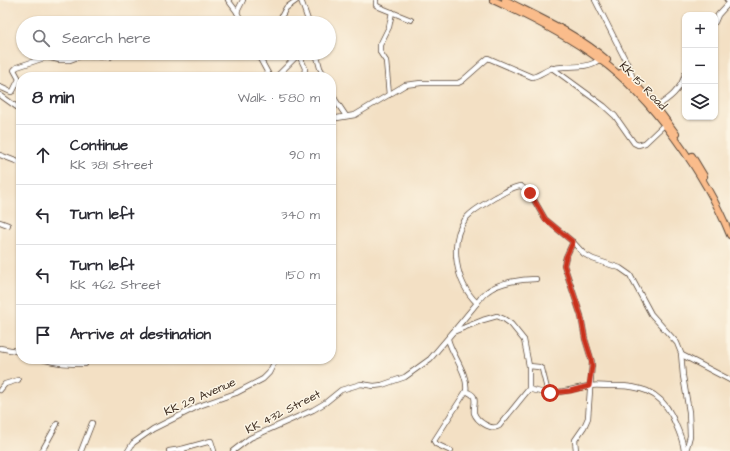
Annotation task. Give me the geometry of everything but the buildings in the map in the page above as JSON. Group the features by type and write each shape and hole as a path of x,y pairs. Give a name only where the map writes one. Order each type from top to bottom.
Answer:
{"highway":[{"name":"KK 15 Road","path":"493,0 576,42 600,59 626,82 666,124 698,166 730,223"},
{"name":"KK 15 Road","path":"505,0 559,27 589,45 635,84 656,107 688,157 714,201 730,235"}],"street":[{"path":"228,0 239,16"},
{"path":"237,12 243,0"},
{"path":"282,16 286,8 297,0"},
{"path":"301,0 307,16"},
{"path":"376,0 376,4 379,8 411,20"},
{"path":"595,0 630,69 635,84"},
{"path":"718,15 730,2 727,0"},
{"path":"389,95 386,61 380,52 380,45 389,27 392,12"},
{"path":"336,118 359,113 408,84 458,83 488,58 532,77 552,68 575,67 592,64 600,59"},
{"path":"16,74 14,70 17,67 38,60"},
{"path":"59,60 70,60"},
{"path":"261,60 267,72"},
{"path":"281,72 292,60"},
{"path":"301,60 306,68 305,72"},
{"path":"318,60 322,72"},
{"path":"552,68 604,106 615,116 634,143 638,145 645,143 666,124"},
{"path":"656,107 668,99 682,82"},
{"path":"0,87 11,92 16,85"},
{"path":"0,95 16,106"},
{"path":"336,101 346,116"},
{"path":"0,155 16,161"},
{"path":"477,303 467,291 459,273 456,252 457,238 467,218 476,210 516,187 522,186 526,189 545,219 573,242 589,258 620,268 630,275 647,308 677,343 682,355 683,376 689,412 690,436 685,451"},
{"path":"0,222 8,225"},
{"path":"573,242 564,265 581,316 592,366 589,386 588,418 575,440 576,451"},
{"name":"KK 432 Street","path":"233,451 250,438 312,410 341,390 361,384 374,386 382,385 405,377 430,360 486,292 494,287 536,279"},
{"path":"453,332 490,318 501,317 511,324 522,336 525,344 529,366 529,389 496,428 492,428 478,419 474,412 474,398 472,394 466,391"},
{"path":"448,338 465,378 467,387 466,391 435,439 435,443 451,451"},
{"path":"0,348 16,351"},
{"path":"682,355 730,380"},
{"path":"71,364 85,364"},
{"name":"KK 29 Avenue","path":"128,451 133,443 153,429 198,406 236,393 263,379 269,373 274,364"},
{"path":"529,366 539,366 542,369 548,393"},
{"path":"0,389 5,384 18,380"},
{"path":"529,389 548,393 570,391 589,386 635,386 654,394 665,405 681,437 685,451"},
{"path":"81,451 92,423"},
{"path":"42,451 56,424"},
{"path":"169,451 182,450 211,441 214,451"},
{"path":"437,451 441,446"}],"route":[{"path":"530,193 545,219 573,242 564,265 581,316 585,339 592,362 589,386 570,391 550,393"}]}
